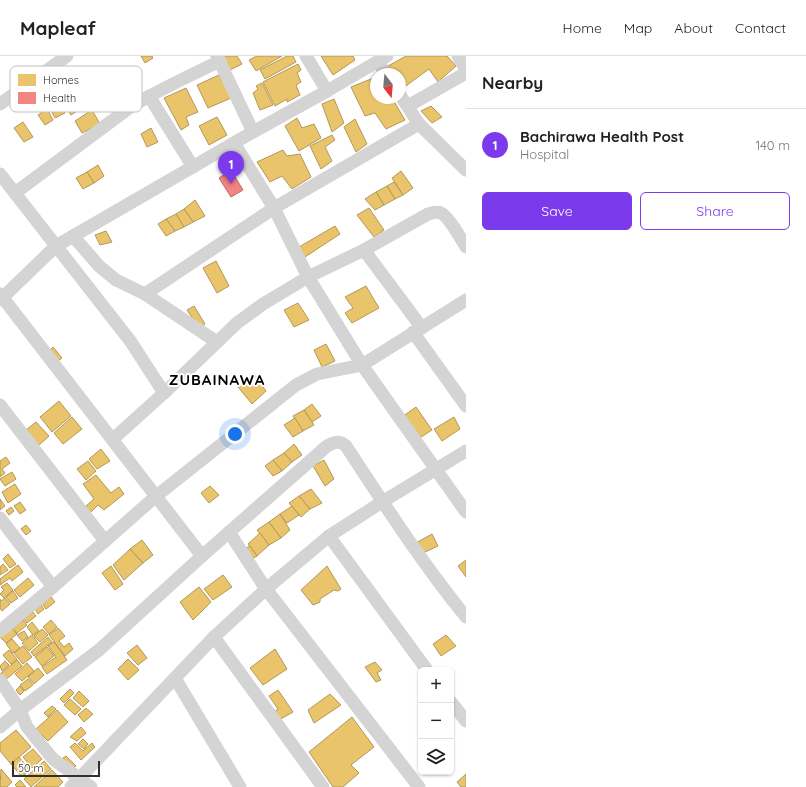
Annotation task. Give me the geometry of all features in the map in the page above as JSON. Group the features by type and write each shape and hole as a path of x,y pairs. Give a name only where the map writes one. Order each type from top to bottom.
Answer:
{"street":[{"path":"306,56 327,91"},
{"path":"408,106 466,72 458,56"},
{"path":"51,66 63,57"},
{"path":"142,100 218,59 253,132"},
{"path":"202,556 1,297 56,246 382,59"},
{"path":"149,96 193,167"},
{"path":"0,104 10,97"},
{"path":"406,103 419,124 466,170"},
{"path":"15,193 124,112"},
{"path":"144,294 274,208 419,124"},
{"path":"234,143 274,208 308,277 362,365 466,512"},
{"path":"0,174 131,342 164,393"},
{"path":"113,440 237,323 263,304 308,277 364,250 428,214 436,212 446,216 466,248"},
{"path":"73,236 105,271 116,280 144,294 217,342"},
{"path":"364,250 418,330 466,406"},
{"path":"0,631 53,587 155,497 296,385 317,374 362,365 466,300"},
{"path":"0,405 105,541"},
{"path":"0,728 20,710 99,650 229,532 327,446 336,441 341,442 346,446 382,502 450,598 466,617"},
{"path":"75,782 214,637 266,589 329,536 466,451"},
{"path":"0,518 53,587"},
{"path":"229,532 266,589 419,787"},
{"path":"329,536 425,667"},
{"path":"214,637 323,787"},
{"path":"175,678 240,787"},
{"path":"0,680 20,710 27,727 53,759 75,782 91,787"},
{"path":"452,703 466,721"}],"building: Homes":[{"path":"141,56 152,56 153,58 145,63"},
{"path":"222,56 237,56 242,64 230,70"},
{"path":"257,56 282,56 256,71 249,60"},
{"path":"287,56 293,56 296,62 265,79 260,70"},
{"path":"321,56 353,56 355,60 333,75"},
{"path":"406,56 447,56 456,66 438,82 429,69 406,86 406,68 389,68 388,66"},
{"path":"298,64 301,70 297,73 301,82 296,85 300,95 287,102 287,99 275,106 263,82"},
{"path":"219,75 231,98 208,108 197,85"},
{"path":"370,79 370,104 396,104 405,120 386,129 375,113 365,116 351,87"},
{"path":"262,83 273,105 260,110 253,93 258,89 256,86"},
{"path":"186,88 198,112 186,117 189,125 181,130 164,98"},
{"path":"334,99 344,123 332,132 322,104"},
{"path":"431,106 442,117 432,123 421,111"},
{"path":"42,112 49,112 53,120 45,125 38,115"},
{"path":"52,112 65,113 55,118"},
{"path":"69,112 76,112 71,115"},
{"path":"89,112 93,112 100,124 82,133 75,121"},
{"path":"217,117 227,135 209,145 199,126"},
{"path":"297,118 302,128 314,124 321,138 299,151 285,126"},
{"path":"355,119 367,144 356,152 344,127"},
{"path":"23,122 33,137 24,142 14,128"},
{"path":"151,128 158,142 147,147 141,134"},
{"path":"332,135 335,140 325,147 332,161 321,169 310,146"},
{"path":"283,150 287,156 300,154 311,177 292,189 282,176 270,182 257,162"},
{"path":"98,165 104,176 94,183 87,172"},
{"path":"401,171 413,188 403,195 392,178"},
{"path":"87,172 94,183 83,189 76,178"},
{"path":"394,182 403,195 395,199 387,186"},
{"path":"387,186 395,199 384,205 376,192"},
{"path":"376,192 384,205 375,210 365,199"},
{"path":"195,200 205,216 193,222 184,209"},
{"path":"369,208 384,230 374,237 357,215"},
{"path":"184,209 193,222 184,227 176,214"},
{"path":"176,214 184,227 175,231 166,219"},
{"path":"166,219 175,231 166,236 158,224"},
{"path":"335,226 340,234 305,257 299,247"},
{"path":"106,231 112,242 100,245 95,235"},
{"path":"216,261 229,286 217,293 203,268"},
{"path":"366,286 379,308 352,323 345,313 353,308 345,297"},
{"path":"298,303 309,320 294,327 284,310"},
{"path":"194,306 205,324 199,328 187,310"},
{"path":"326,344 335,361 322,367 314,350"},
{"path":"53,347 62,358 56,362 48,352"},
{"path":"254,374 266,391 252,404 238,387"},
{"path":"59,401 71,416 52,432 40,417"},
{"path":"312,404 321,416 312,422 304,410"},
{"path":"416,407 432,430 418,439 402,417"},
{"path":"304,410 314,425 303,431 293,416"},
{"path":"72,417 82,429 63,444 54,433"},
{"path":"454,417 460,429 442,441 434,429"},
{"path":"295,418 303,431 293,437 284,425"},
{"path":"36,422 49,436 38,446 26,430"},
{"path":"294,444 302,455 292,462 284,453"},
{"path":"101,449 110,461 97,469 89,459"},
{"path":"284,453 292,462 282,471 273,460"},
{"path":"6,457 10,463 2,469 5,473 0,477 0,461"},
{"path":"273,460 282,471 273,476 265,466"},
{"path":"324,460 334,479 325,486 313,466"},
{"path":"88,461 96,471 86,480 77,469"},
{"path":"12,472 16,479 5,486 0,479"},
{"path":"96,475 111,493 119,487 124,494 104,510 98,505 90,513 86,506 94,499 83,484"},
{"path":"15,484 21,494 8,503 2,492"},
{"path":"210,486 219,495 209,503 201,493"},
{"path":"311,489 322,503 310,509 299,496"},
{"path":"299,496 310,509 301,517 289,503"},
{"path":"0,499 5,506 0,510"},
{"path":"20,502 26,510 20,514 14,506"},
{"path":"292,506 299,515 287,523 280,514"},
{"path":"11,507 14,511 9,515 6,511"},
{"path":"280,514 290,530 281,538 269,522"},
{"path":"269,522 281,538 269,545 257,530"},
{"path":"26,525 31,531 26,535 21,529"},
{"path":"260,533 269,545 257,556 248,544"},
{"path":"432,534 438,546 423,553 416,543"},
{"path":"142,540 153,555 143,563 130,549"},
{"path":"250,546 257,556 250,560 243,550"},
{"path":"130,549 143,563 124,580 113,565"},
{"path":"8,554 16,564 10,568 3,559"},
{"path":"466,560 466,577 458,566"},
{"path":"3,564 8,570 0,575 0,567"},
{"path":"18,565 23,572 12,581 10,578 0,585 0,579"},
{"path":"111,566 123,584 115,590 102,573"},
{"path":"327,566 341,589 338,591 334,590 320,599 320,602 313,605 301,590"},
{"path":"223,575 232,587 213,600 204,589"},
{"path":"28,578 34,585 20,597 14,590"},
{"path":"7,583 13,590 4,598 0,594 4,590 1,587"},
{"path":"199,587 211,602 193,620 180,602"},
{"path":"13,591 18,598 11,603 6,597"},
{"path":"51,597 55,602 46,609 42,603"},
{"path":"5,598 10,604 2,611 0,608 0,599 1,601"},
{"path":"41,605 44,609 38,614 35,609"},
{"path":"33,612 36,616 27,623 24,619"},
{"path":"23,620 27,625 17,633 13,628"},
{"path":"51,620 57,627 49,634 43,627"},
{"path":"32,622 39,631 33,635 27,627"},
{"path":"11,628 17,634 6,643 0,637"},
{"path":"58,628 65,636 59,641 64,647 69,643 73,649 65,656 49,635"},
{"path":"42,629 48,635 40,642 34,636"},
{"path":"24,631 28,637 22,641 17,635"},
{"path":"32,635 38,643 29,651 22,643"},
{"path":"446,635 456,646 441,656 433,644"},
{"path":"48,637 52,642 34,656 31,652"},
{"path":"12,639 20,648 13,653 6,644"},
{"path":"54,642 67,660 47,674 42,667 56,657 48,646"},
{"path":"137,645 147,658 138,665 127,653"},
{"path":"23,646 32,657 23,664 14,653"},
{"path":"47,647 54,656 42,666 35,657"},
{"path":"275,649 287,669 263,685 250,668"},
{"path":"9,650 17,659 11,664 3,655"},
{"path":"128,659 139,670 128,680 118,669"},
{"path":"17,660 22,666 4,681 0,674"},
{"path":"5,661 9,665 2,671 0,666"},
{"path":"375,662 382,670 377,673 381,680 376,682 365,667"},
{"path":"27,663 34,671 22,681 15,674"},
{"path":"38,668 44,675 34,684 28,677"},
{"path":"28,679 33,685 25,691 20,685"},
{"path":"20,686 24,691 20,695 16,690"},
{"path":"70,689 74,693 64,703 60,699"},
{"path":"278,690 293,712 279,720 274,712 278,709 269,696"},
{"path":"79,691 89,701 83,707 73,698"},
{"path":"330,694 341,705 314,723 308,710"},
{"path":"70,699 81,709 75,715 64,705"},
{"path":"52,706 56,709 48,717 44,713"},
{"path":"86,708 93,714 84,722 78,715"},
{"path":"57,710 68,722 48,741 36,729"},
{"path":"352,717 374,747 351,765 359,773 343,787 333,787 309,752"},
{"path":"81,727 86,733 77,741 70,737"},
{"path":"16,730 31,747 11,764 0,751 0,743"},
{"path":"83,739 88,744 84,749 78,744"},
{"path":"75,743 83,751 92,743 95,747 81,760 70,747"},
{"path":"33,749 42,759 32,768 23,757"},
{"path":"66,756 76,766 72,768 63,758"},
{"path":"19,757 30,770 22,777 11,764"},
{"path":"44,761 51,769 31,787 24,779"},
{"path":"1,769 12,782 7,787 0,787"},
{"path":"52,770 63,782 58,787 34,787"},
{"path":"466,774 466,787 461,787 457,782"},
{"path":"20,780 26,787 17,787 15,785"}],"building: Health":[{"path":"231,170 243,190 231,197 219,178"}],"place":[{"name":"Bachirawa Health Post","path":"231,184"}],"district":[{"name":"ZUBAINAWA","path":"217,379"}]}
